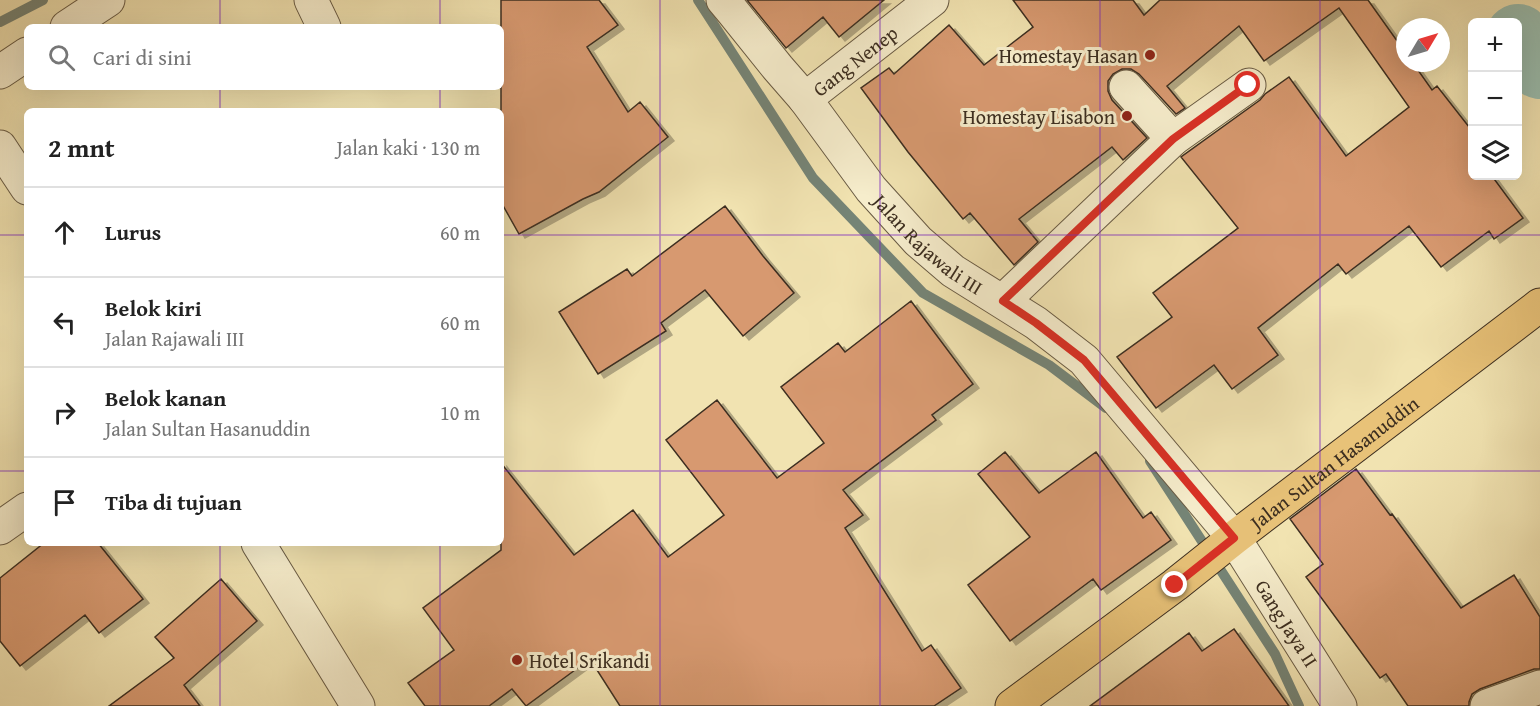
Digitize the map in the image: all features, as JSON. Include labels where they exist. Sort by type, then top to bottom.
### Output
[{"type":"main road","name":"Jalan Sultan Hasanuddin","points":[[1012,706],[1175,585],[1540,305]]},
{"type":"street","points":[[72,24],[108,0]]},
{"type":"street","points":[[311,0],[323,24]]},
{"type":"street","name":"Jalan Rajawali III","points":[[723,0],[805,99],[871,189],[918,241],[953,271],[1036,323],[1084,360],[1228,543]]},
{"type":"street","name":"Gang Nenep","points":[[805,99],[933,0]]},
{"type":"street","points":[[0,72],[24,56]]},
{"type":"street","points":[[1003,301],[1173,139],[1248,85]]},
{"type":"street","points":[[1126,87],[1173,139]]},
{"type":"street","points":[[0,147],[24,184]]},
{"type":"street","points":[[0,528],[24,511]]},
{"type":"street","name":"Gang Jaya II","points":[[1228,543],[1341,706]]},
{"type":"street","points":[[260,546],[358,706]]},
{"type":"street","points":[[1487,706],[1540,687]]},
{"type":"building","points":[[501,0],[599,0],[618,25],[587,47],[628,112],[640,102],[668,137],[599,192],[519,234],[504,207],[504,108],[501,108],[501,90],[504,90],[504,24],[501,24]]},
{"type":"building","points":[[747,0],[884,0],[839,37],[823,17],[786,48]]},
{"type":"building","points":[[1013,0],[1133,0],[1144,15],[1160,0],[1368,0],[1396,39],[1396,72],[1419,72],[1432,90],[1437,86],[1468,126],[1468,180],[1495,180],[1523,218],[1494,239],[1489,231],[1441,267],[1409,226],[1346,274],[1338,264],[1258,328],[1278,355],[1232,389],[1214,365],[1156,408],[1117,357],[1172,317],[1153,293],[1238,228],[1181,157],[1289,77],[1346,156],[1409,107],[1339,8],[1264,61],[1239,26],[1167,86],[1185,108],[1176,114],[1139,74],[1131,69],[1122,69],[1113,74],[1108,81],[1108,91],[1112,100],[1147,138],[1123,160],[1112,147],[1019,219],[1038,242],[1014,265],[970,213],[963,219],[908,152],[861,88],[889,68],[894,74],[949,25],[984,65],[1033,27]]},
{"type":"building","points":[[725,206],[794,293],[743,336],[705,290],[661,323],[666,331],[598,374],[559,312],[627,269],[632,276]]},
{"type":"building","points":[[911,301],[973,384],[932,415],[936,420],[843,490],[863,515],[845,528],[922,651],[931,645],[961,688],[934,706],[620,706],[590,659],[526,706],[512,689],[489,706],[425,706],[408,683],[454,650],[423,608],[501,550],[501,546],[504,546],[504,467],[574,555],[633,510],[668,557],[724,515],[666,440],[717,400],[777,478],[824,443],[781,387],[838,343],[845,352]]},
{"type":"building","points":[[1005,452],[1039,493],[1096,452],[1143,518],[1151,512],[1171,540],[1101,590],[1093,579],[1010,641],[968,585],[1030,537],[978,474]]},
{"type":"building","points":[[1356,469],[1461,608],[1514,575],[1540,617],[1540,669],[1534,669],[1480,689],[1472,694],[1469,706],[1408,706],[1386,674],[1380,678],[1306,577],[1323,564],[1290,519]]},
{"type":"building","points":[[40,546],[100,546],[143,599],[99,633],[85,615],[20,666],[0,641],[0,578]]},
{"type":"building","points":[[221,579],[257,621],[184,685],[200,706],[109,706],[174,658],[155,637]]},
{"type":"building","points":[[1234,629],[1289,706],[1090,706],[1189,633],[1202,651]]},
{"type":"waterway","points":[[0,22],[43,0]]},
{"type":"waterway","points":[[698,0],[813,178],[923,293],[1049,365],[1106,408]]},
{"type":"waterway","points":[[1522,42],[1540,66]]},
{"type":"waterway","points":[[1150,461],[1275,654],[1299,706]]},
{"type":"place","name":"Homestay Hasan","points":[[1150,55]]},
{"type":"place","name":"Homestay Lisabon","points":[[1127,116]]},
{"type":"place","name":"Hotel Srikandi","points":[[517,660]]},
{"type":"route","points":[[1175,585],[1234,538],[1084,360],[1003,301],[1173,139],[1248,85]]}]
